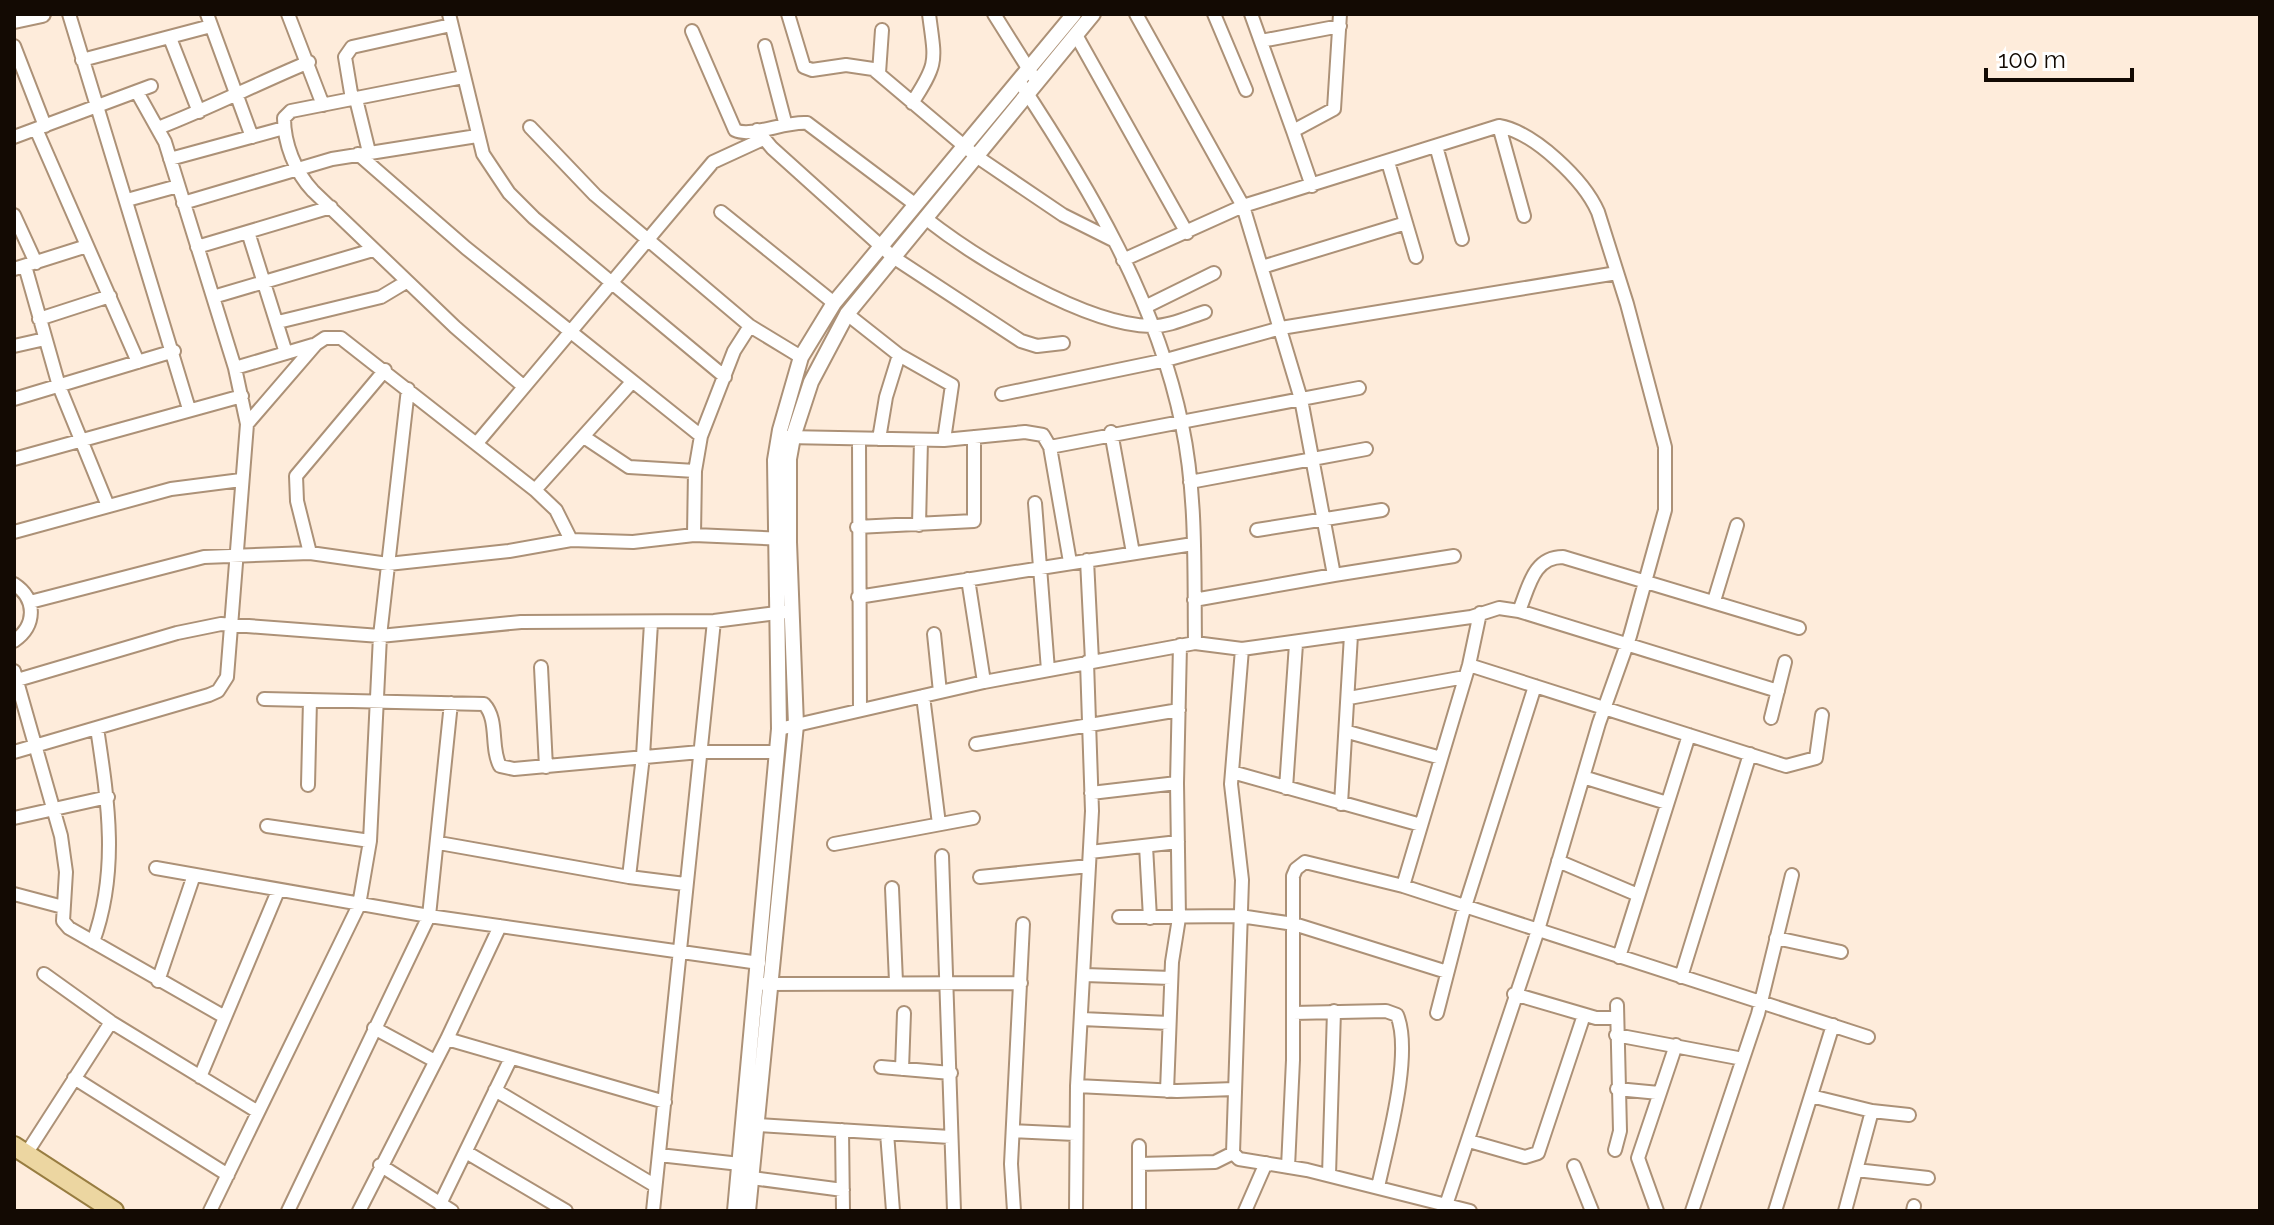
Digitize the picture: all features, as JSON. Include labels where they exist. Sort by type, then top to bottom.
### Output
[{"type":"main road","points":[[14,20],[39,14]]},
{"type":"main road","points":[[18,1153],[94,1211]]},
{"type":"main road","points":[[18,1153],[114,1211]]},
{"type":"street","points":[[69,14],[174,351],[189,409]]},
{"type":"street","points":[[288,14],[323,105]]},
{"type":"street","points":[[788,14],[802,63],[807,69],[858,65],[879,73],[970,151],[1063,215],[1113,240]]},
{"type":"street","points":[[912,103],[933,72],[935,57],[929,14]]},
{"type":"street","points":[[994,14],[1088,188],[1145,307],[1166,360],[1182,421],[1190,482],[1195,643]]},
{"type":"street","points":[[1028,81],[1076,35],[1093,14]]},
{"type":"street","points":[[1136,14],[1243,206],[1301,399],[1334,575]]},
{"type":"street","points":[[1214,14],[1246,90]]},
{"type":"street","points":[[1251,14],[1312,186]]},
{"type":"street","points":[[786,437],[801,357],[834,303],[916,205],[970,151],[1028,81],[1072,15]]},
{"type":"street","points":[[82,60],[170,38],[209,20],[252,137]]},
{"type":"street","points":[[701,436],[568,331],[364,153],[345,57],[352,47],[450,20],[483,154],[509,193],[609,283],[725,377]]},
{"type":"street","points":[[1261,41],[1340,20],[1334,109],[1293,131]]},
{"type":"street","points":[[879,73],[882,30]]},
{"type":"street","points":[[692,31],[735,130],[760,134],[893,257],[1021,341],[1037,346],[1063,343]]},
{"type":"street","points":[[1076,35],[1187,233]]},
{"type":"street","points":[[170,38],[199,112]]},
{"type":"street","points":[[14,46],[40,128],[138,362]]},
{"type":"street","points":[[765,46],[785,122]]},
{"type":"street","points":[[158,128],[309,62]]},
{"type":"street","points":[[463,77],[287,114],[284,128],[297,171],[406,282],[523,386]]},
{"type":"street","points":[[14,137],[151,86]]},
{"type":"street","points":[[14,752],[218,691],[227,677],[234,623],[247,424],[235,368],[170,159],[158,128],[149,118],[137,92]]},
{"type":"street","points":[[477,443],[713,162],[760,134],[785,122],[807,123],[916,205]]},
{"type":"street","points":[[1123,260],[1243,206],[1499,126],[1526,137],[1580,183],[1598,212],[1668,468],[1665,510],[1627,644],[1583,777],[1538,930],[1445,1207]]},
{"type":"street","points":[[1499,126],[1524,216]]},
{"type":"street","points":[[530,127],[595,195],[750,326],[801,357]]},
{"type":"street","points":[[170,159],[284,128]]},
{"type":"street","points":[[183,203],[364,153],[477,136]]},
{"type":"street","points":[[1436,146],[1462,239]]},
{"type":"street","points":[[735,1211],[796,725],[775,460],[847,314],[925,218],[970,151]]},
{"type":"street","points":[[1388,162],[1416,257]]},
{"type":"street","points":[[127,200],[178,186]]},
{"type":"street","points":[[197,247],[331,207]]},
{"type":"street","points":[[721,212],[834,303]]},
{"type":"street","points":[[14,217],[59,386],[108,506]]},
{"type":"street","points":[[925,218],[968,251],[1060,300],[1116,319],[1153,327],[1205,312]]},
{"type":"street","points":[[1262,267],[1406,223]]},
{"type":"street","points":[[248,232],[286,353]]},
{"type":"street","points":[[25,266],[87,246]]},
{"type":"street","points":[[213,297],[373,250]]},
{"type":"street","points":[[1145,307],[1214,273]]},
{"type":"street","points":[[1002,394],[1166,360],[1281,328],[1617,273]]},
{"type":"street","points":[[278,322],[381,297],[406,282]]},
{"type":"street","points":[[39,319],[110,296]]},
{"type":"street","points":[[847,314],[899,355],[952,385],[944,440]]},
{"type":"street","points":[[694,535],[695,471],[701,436],[734,351],[750,326]]},
{"type":"street","points":[[247,424],[316,344],[325,338],[341,338],[535,490],[556,510],[571,540]]},
{"type":"street","points":[[14,346],[45,339]]},
{"type":"street","points":[[235,368],[316,344]]},
{"type":"street","points":[[14,399],[174,351]]},
{"type":"street","points":[[879,439],[886,397],[899,355]]},
{"type":"street","points":[[310,553],[297,501],[296,476],[385,370]]},
{"type":"street","points":[[535,490],[632,382]]},
{"type":"street","points":[[1050,447],[1111,432],[1359,388]]},
{"type":"street","points":[[210,1211],[359,905],[370,841],[380,636],[408,389]]},
{"type":"street","points":[[14,459],[242,396]]},
{"type":"street","points":[[1111,432],[1133,553]]},
{"type":"street","points":[[786,437],[944,440],[1038,433],[1050,447],[1070,562]]},
{"type":"street","points":[[584,437],[629,467],[695,471]]},
{"type":"street","points":[[857,527],[974,521],[974,437]]},
{"type":"street","points":[[859,439],[860,710]]},
{"type":"street","points":[[919,525],[921,440]]},
{"type":"street","points":[[1190,482],[1366,449]]},
{"type":"street","points":[[14,532],[171,489],[241,480]]},
{"type":"street","points":[[1035,503],[1048,670]]},
{"type":"street","points":[[1257,530],[1382,510]]},
{"type":"street","points":[[1714,601],[1737,525]]},
{"type":"street","points":[[30,602],[187,560],[310,553],[388,564],[509,551],[571,540],[633,542],[694,535],[783,539]]},
{"type":"street","points":[[858,597],[1193,544]]},
{"type":"street","points":[[1194,600],[1454,556]]},
{"type":"street","points":[[1519,611],[1537,567],[1551,557],[1563,557],[1799,628]]},
{"type":"street","points":[[1076,1211],[1075,1134],[1085,975],[1091,793],[1087,560]]},
{"type":"street","points":[[968,579],[984,682]]},
{"type":"street","points":[[14,584],[30,602],[30,624],[14,641]]},
{"type":"street","points":[[779,729],[984,682],[1180,645],[1195,643],[1242,649],[1296,644],[1499,608],[1519,611],[1778,691]]},
{"type":"street","points":[[223,1016],[69,928],[61,915],[66,872],[54,810],[15,677],[177,633],[234,623],[380,636],[521,622],[714,621],[785,612]]},
{"type":"street","points":[[748,1211],[758,1125],[764,984],[759,963],[779,729],[785,612]]},
{"type":"street","points":[[1403,886],[1467,671],[1480,613]]},
{"type":"street","points":[[653,1211],[714,621]]},
{"type":"street","points":[[629,877],[643,756],[651,623]]},
{"type":"street","points":[[934,634],[940,692]]},
{"type":"street","points":[[1341,804],[1348,732],[1351,635]]},
{"type":"street","points":[[1286,788],[1296,644]]},
{"type":"street","points":[[1167,1091],[1171,978],[1179,918],[1177,783],[1180,645]]},
{"type":"street","points":[[1242,649],[1232,772],[1242,880],[1233,1153],[1239,1159],[1329,1175],[1470,1211]]},
{"type":"street","points":[[1771,718],[1785,662]]},
{"type":"street","points":[[541,667],[546,767]]},
{"type":"street","points":[[1349,698],[1467,671],[1535,686],[1786,766],[1813,761],[1822,715]]},
{"type":"street","points":[[1437,1013],[1464,908],[1535,686]]},
{"type":"street","points":[[923,696],[939,824]]},
{"type":"street","points":[[264,699],[477,702],[488,707],[500,766],[514,769],[700,752],[777,752]]},
{"type":"street","points":[[308,785],[310,700]]},
{"type":"street","points":[[294,1209],[374,1028],[429,916],[439,843],[451,703]]},
{"type":"street","points":[[976,744],[1179,710]]},
{"type":"street","points":[[93,942],[107,898],[108,797],[97,728]]},
{"type":"street","points":[[1348,732],[1441,758]]},
{"type":"street","points":[[1619,957],[1689,735]]},
{"type":"street","points":[[1681,977],[1750,754]]},
{"type":"street","points":[[1232,772],[1421,825]]},
{"type":"street","points":[[1583,777],[1667,803]]},
{"type":"street","points":[[1091,793],[1177,783]]},
{"type":"street","points":[[14,818],[108,797]]},
{"type":"street","points":[[834,844],[973,818]]},
{"type":"street","points":[[267,826],[370,841]]},
{"type":"street","points":[[1090,852],[1178,842]]},
{"type":"street","points":[[439,843],[685,884]]},
{"type":"street","points":[[1146,846],[1150,918]]},
{"type":"street","points":[[942,856],[949,981],[954,1211]]},
{"type":"street","points":[[1558,861],[1638,895]]},
{"type":"street","points":[[1288,1167],[1293,876],[1305,862],[1403,886],[1868,1037]]},
{"type":"street","points":[[980,877],[1089,866]]},
{"type":"street","points":[[156,868],[359,905],[759,963]]},
{"type":"street","points":[[158,981],[194,875]]},
{"type":"street","points":[[1692,1211],[1760,1004],[1792,875]]},
{"type":"street","points":[[892,888],[896,982]]},
{"type":"street","points":[[200,1077],[278,891]]},
{"type":"street","points":[[14,894],[63,907]]},
{"type":"street","points":[[1119,917],[1240,916],[1294,924],[1447,972]]},
{"type":"street","points":[[1014,1211],[1013,1131],[1023,924]]},
{"type":"street","points":[[359,1211],[447,1039],[500,926]]},
{"type":"street","points":[[1776,938],[1841,952]]},
{"type":"street","points":[[44,974],[111,1022],[258,1112]]},
{"type":"street","points":[[1085,975],[1171,978]]},
{"type":"street","points":[[764,984],[1021,983]]},
{"type":"street","points":[[1514,994],[1584,1015],[1616,1012],[1620,1131],[1615,1150]]},
{"type":"street","points":[[1329,1175],[1334,1011]]},
{"type":"street","points":[[1293,1013],[1386,1011],[1397,1015],[1400,1022],[1398,1091],[1378,1187]]},
{"type":"street","points":[[902,1069],[904,1013]]},
{"type":"street","points":[[1469,1141],[1525,1157],[1538,1153],[1584,1015]]},
{"type":"street","points":[[1082,1019],[1169,1023]]},
{"type":"street","points":[[18,1153],[111,1022]]},
{"type":"street","points":[[1775,1211],[1833,1025]]},
{"type":"street","points":[[374,1028],[435,1061]]},
{"type":"street","points":[[1616,1035],[1743,1059]]},
{"type":"street","points":[[447,1039],[665,1102]]},
{"type":"street","points":[[1657,1211],[1638,1158],[1676,1045]]},
{"type":"street","points":[[380,1165],[446,1207],[466,1152],[511,1058]]},
{"type":"street","points":[[881,1067],[951,1073]]},
{"type":"street","points":[[74,1078],[228,1175]]},
{"type":"street","points":[[1077,1086],[1167,1091],[1234,1089]]},
{"type":"street","points":[[1617,1089],[1659,1093]]},
{"type":"street","points":[[495,1090],[654,1185]]},
{"type":"street","points":[[1811,1096],[1872,1111],[1909,1115]]},
{"type":"street","points":[[1845,1211],[1872,1111]]},
{"type":"street","points":[[758,1125],[950,1137]]},
{"type":"street","points":[[842,1130],[843,1211]]},
{"type":"street","points":[[1013,1131],[1075,1134]]},
{"type":"street","points":[[887,1133],[893,1211]]},
{"type":"street","points":[[1139,1146],[1139,1211]]},
{"type":"street","points":[[466,1152],[566,1211]]},
{"type":"street","points":[[1139,1164],[1215,1162],[1233,1153]]},
{"type":"street","points":[[659,1155],[740,1164]]},
{"type":"street","points":[[1245,1211],[1266,1163]]},
{"type":"street","points":[[1574,1166],[1592,1211]]},
{"type":"street","points":[[1856,1170],[1928,1178]]},
{"type":"street","points":[[752,1178],[843,1190]]}]
